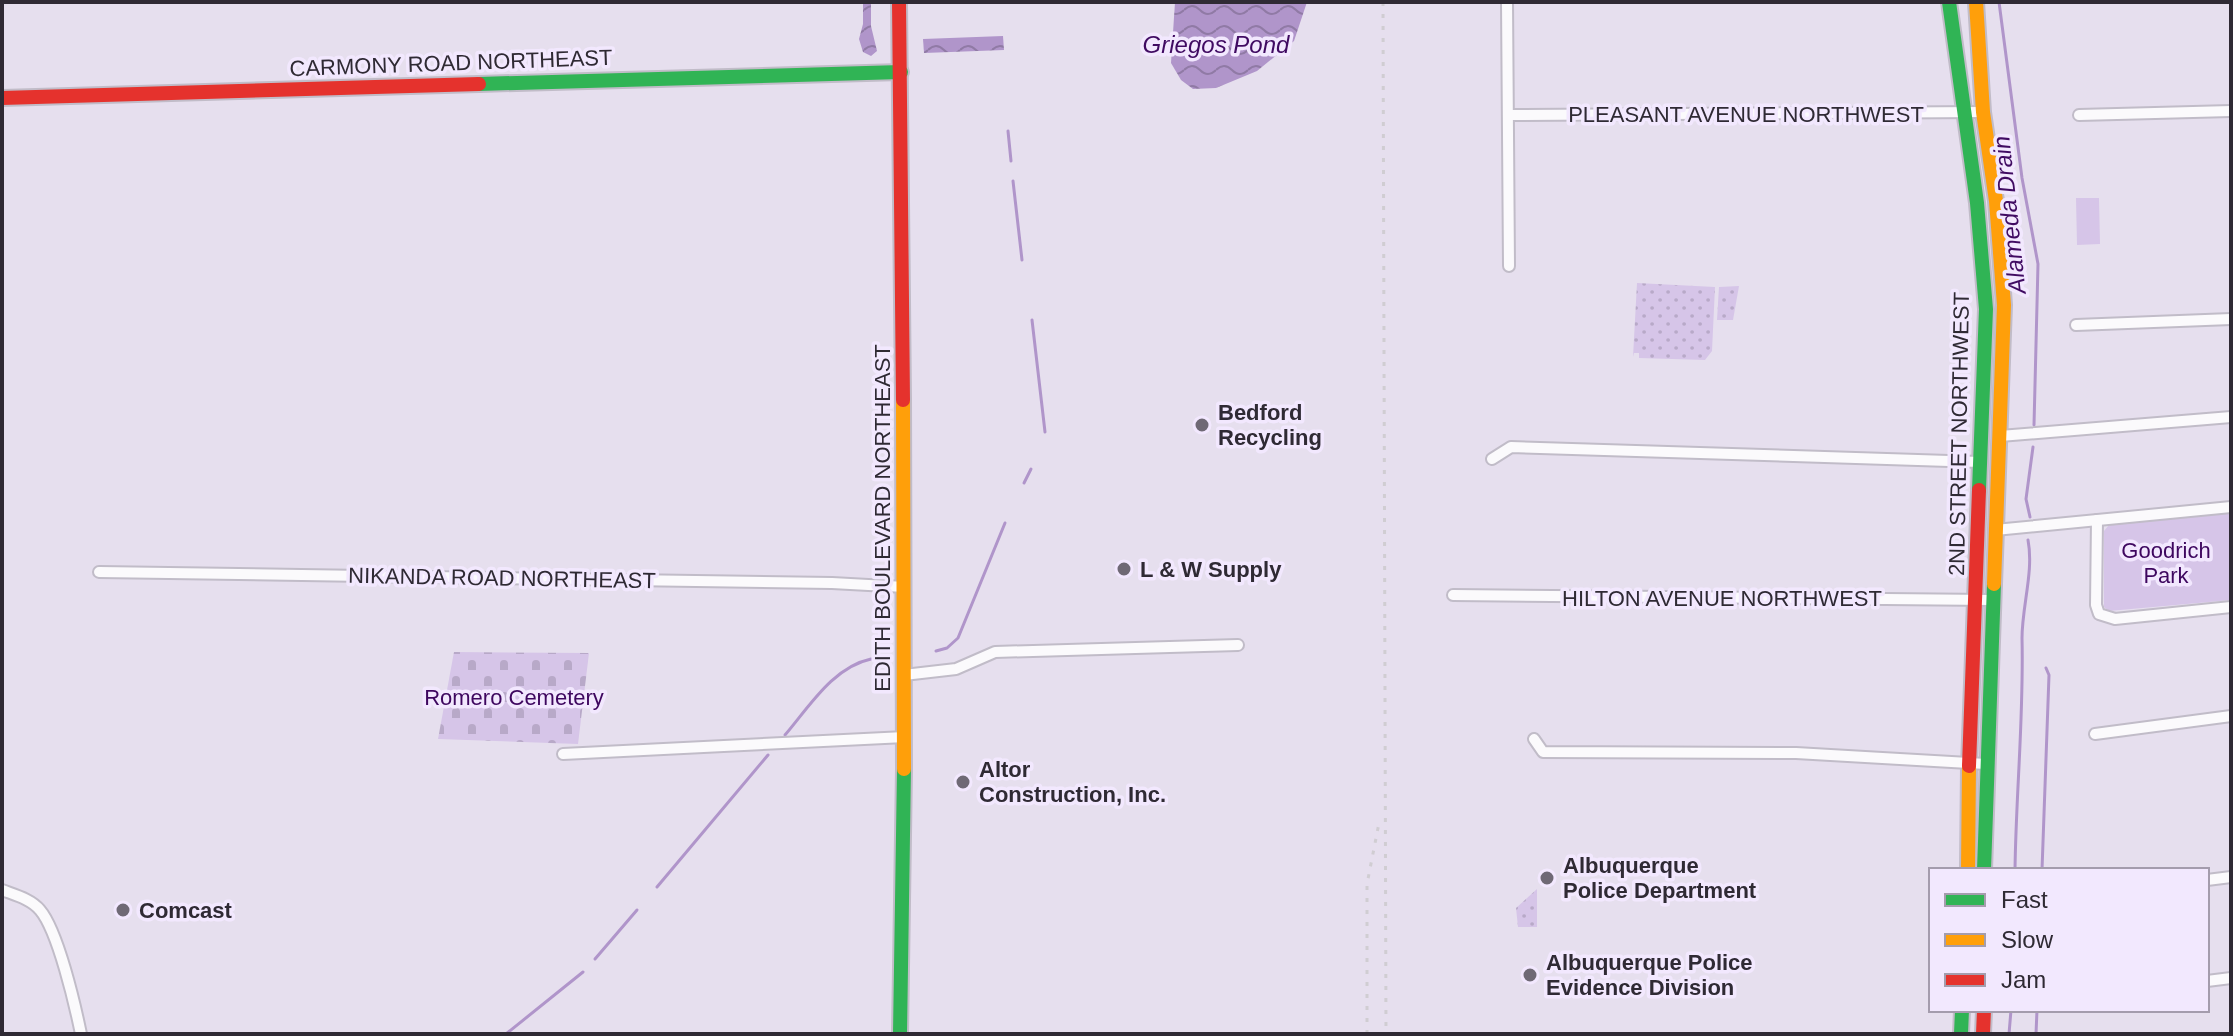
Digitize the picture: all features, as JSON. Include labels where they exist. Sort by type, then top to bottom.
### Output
[{"type":"street","name":"EDITH BOULEVARD NORTHEAST","points":[[899,2],[905,587],[900,1034]]},
{"type":"street","points":[[1507,2],[1509,266]]},
{"type":"street","name":"2ND STREET NORTHWEST","points":[[1949,2],[1983,248],[1986,309],[1980,462],[1986,764],[1984,868]]},
{"type":"street","name":"2ND STREET NORTHWEST","points":[[1968,868],[1969,764],[1984,600],[1995,530],[2004,305],[1996,201],[1983,112],[1976,2]]},
{"type":"street","name":"CARMONY ROAD NORTHEAST","points":[[2,98],[901,72]]},
{"type":"street","points":[[2079,115],[2231,111]]},
{"type":"street","name":"PLEASANT AVENUE NORTHWEST","points":[[1509,115],[1983,112]]},
{"type":"street","points":[[2076,325],[2231,319]]},
{"type":"street","points":[[2000,436],[2231,417]]},
{"type":"street","points":[[1492,459],[1511,447],[1980,462]]},
{"type":"street","points":[[1995,530],[2231,507]]},
{"type":"street","points":[[2097,520],[2096,605],[2099,614],[2115,619],[2231,607]]},
{"type":"street","name":"NIKANDA ROAD NORTHEAST","points":[[99,572],[832,583],[905,587]]},
{"type":"street","name":"HILTON AVENUE NORTHWEST","points":[[1453,595],[1984,600]]},
{"type":"street","points":[[904,675],[927,675],[956,669],[995,652],[1238,645]]},
{"type":"street","points":[[2095,734],[2231,716]]},
{"type":"street","points":[[563,754],[905,737]]},
{"type":"street","points":[[1534,739],[1543,752],[1796,753],[1986,764]]},
{"type":"street","points":[[2209,880],[2231,877]]},
{"type":"street","points":[[2,890],[22,897],[39,909],[50,925],[81,1034]]},
{"type":"street","points":[[2209,981],[2231,978]]},
{"type":"street","points":[[1961,1034],[1962,1012]]},
{"type":"street","points":[[1983,1034],[1984,1012]]},
{"type":"green space","points":[[2076,198],[2099,198],[2100,244],[2077,245]]},
{"type":"green space","points":[[1637,283],[1715,287],[1712,351],[1705,360],[1639,358],[1639,353],[1634,353],[1633,357]]},
{"type":"green space","points":[[1739,286],[1733,320],[1717,320],[1719,287]]},
{"type":"green space","name":"Goodrich Park","points":[[2231,512],[2231,600],[2109,611],[2104,607],[2104,531],[2109,525]]},
{"type":"green space","name":"Romero Cemetery","points":[[454,652],[589,653],[578,744],[438,739]]},
{"type":"green space","points":[[1537,889],[1537,927],[1518,927],[1516,908]]},
{"type":"water","points":[[863,2],[871,2],[871,26],[877,51],[871,56],[863,52],[859,39]]},
{"type":"water","name":"Griegos Pond","points":[[1175,2],[1307,2],[1294,41],[1257,71],[1216,88],[1193,89],[1181,80],[1171,63]]},
{"type":"water","points":[[1003,36],[1004,50],[924,53],[923,39]]},
{"type":"waterway","name":"Alameda Drain","points":[[1999,2],[2022,178],[2038,264],[2034,425]]},
{"type":"waterway","points":[[1008,131],[1011,161]]},
{"type":"waterway","points":[[1013,181],[1022,260]]},
{"type":"waterway","points":[[1032,320],[1045,432]]},
{"type":"waterway","name":"Alameda Drain","points":[[2030,517],[2026,499],[2033,447]]},
{"type":"waterway","points":[[1024,483],[1031,469]]},
{"type":"waterway","points":[[936,651],[947,648],[958,638],[1005,523]]},
{"type":"waterway","name":"Alameda Drain","points":[[2015,868],[2023,626],[2030,564],[2028,540]]},
{"type":"waterway","points":[[785,735],[833,679],[857,663],[871,659]]},
{"type":"waterway","points":[[2042,868],[2049,675],[2046,668]]},
{"type":"waterway","points":[[657,887],[768,755]]},
{"type":"waterway","points":[[595,959],[637,910]]},
{"type":"waterway","points":[[506,1034],[583,972]]},
{"type":"waterway","name":"Alameda Drain","points":[[2009,1034],[2011,1012]]},
{"type":"waterway","points":[[2036,1034],[2037,1012]]},
{"type":"railway","points":[[1383,2],[1386,1034]]},
{"type":"railway","points":[[1367,1034],[1367,884],[1379,823]]},
{"type":"traffic: fast","points":[[1949,2],[1977,203],[1986,309],[1979,490]]},
{"type":"traffic: fast","points":[[479,84],[901,72]]},
{"type":"traffic: fast","points":[[1984,868],[1994,584]]},
{"type":"traffic: fast","points":[[900,1034],[904,769]]},
{"type":"traffic: fast","points":[[1961,1034],[1962,1012]]},
{"type":"traffic: slow","points":[[1976,2],[1983,112],[1996,201],[2004,305],[1994,584]]},
{"type":"traffic: slow","points":[[903,400],[904,769]]},
{"type":"traffic: slow","points":[[1968,868],[1969,766]]},
{"type":"traffic: jam","points":[[899,2],[903,400]]},
{"type":"traffic: jam","points":[[2,98],[479,84]]},
{"type":"traffic: jam","points":[[1969,766],[1979,490]]},
{"type":"traffic: jam","points":[[1983,1034],[1984,1012]]},
{"type":"place","name":"Bedford Recycling","points":[[1202,425]]},
{"type":"place","name":"L & W Supply","points":[[1124,569]]},
{"type":"place","name":"Altor Construction, Inc.","points":[[963,782]]},
{"type":"place","name":"Albuquerque Police Department","points":[[1547,878]]},
{"type":"place","name":"Comcast","points":[[123,910]]},
{"type":"place","name":"Albuquerque Police Evidence Division","points":[[1530,975]]}]
